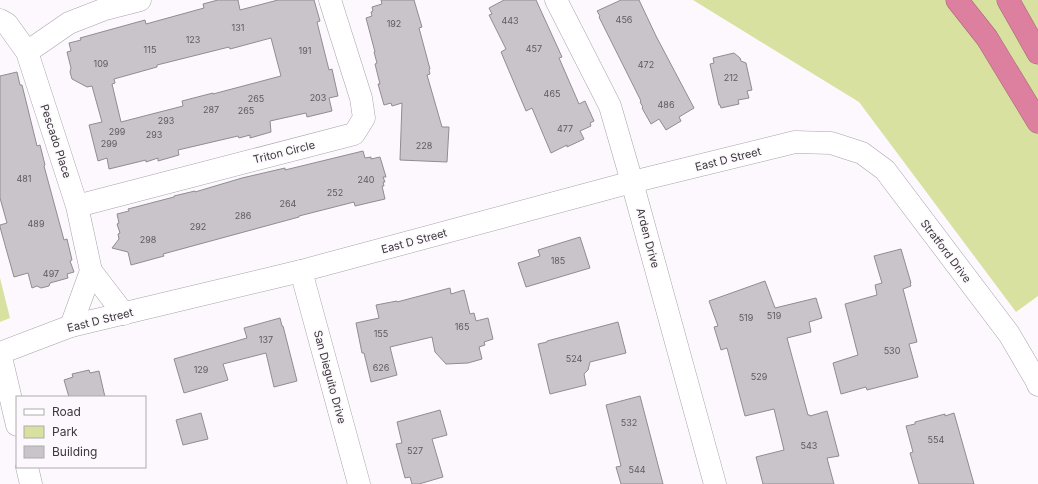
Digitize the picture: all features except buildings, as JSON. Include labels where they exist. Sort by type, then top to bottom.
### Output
[{"type":"highway","points":[[957,0],[986,38],[1038,122]]},
{"type":"highway","points":[[1008,0],[1038,53]]},
{"type":"street","points":[[28,52],[69,23],[105,9],[140,0]]},
{"type":"street","name":"Triton Circle","points":[[77,206],[354,134],[364,118],[361,98],[330,0]]},
{"type":"street","name":"Arden Drive","points":[[556,0],[610,106],[716,484]]},
{"type":"street","name":"Pescado Place","points":[[0,20],[7,24],[28,52],[77,206],[91,271],[124,314]]},
{"type":"street","name":"East D Street","points":[[0,353],[71,326],[301,271],[632,182],[795,142],[831,143]]},
{"type":"street","name":"Stratford Drive","points":[[831,143],[862,153],[885,170],[1008,334],[1038,385]]},
{"type":"street","points":[[71,326],[91,271]]},
{"type":"street","name":"San Dieguito Drive","points":[[301,271],[359,484]]},
{"type":"street","points":[[0,353],[16,421]]},
{"type":"street","points":[[27,468],[31,484]]},
{"type":"green space","points":[[693,0],[1038,0],[1038,296],[1016,312],[859,102]]},
{"type":"green space","points":[[0,278],[10,318],[0,322]]}]
